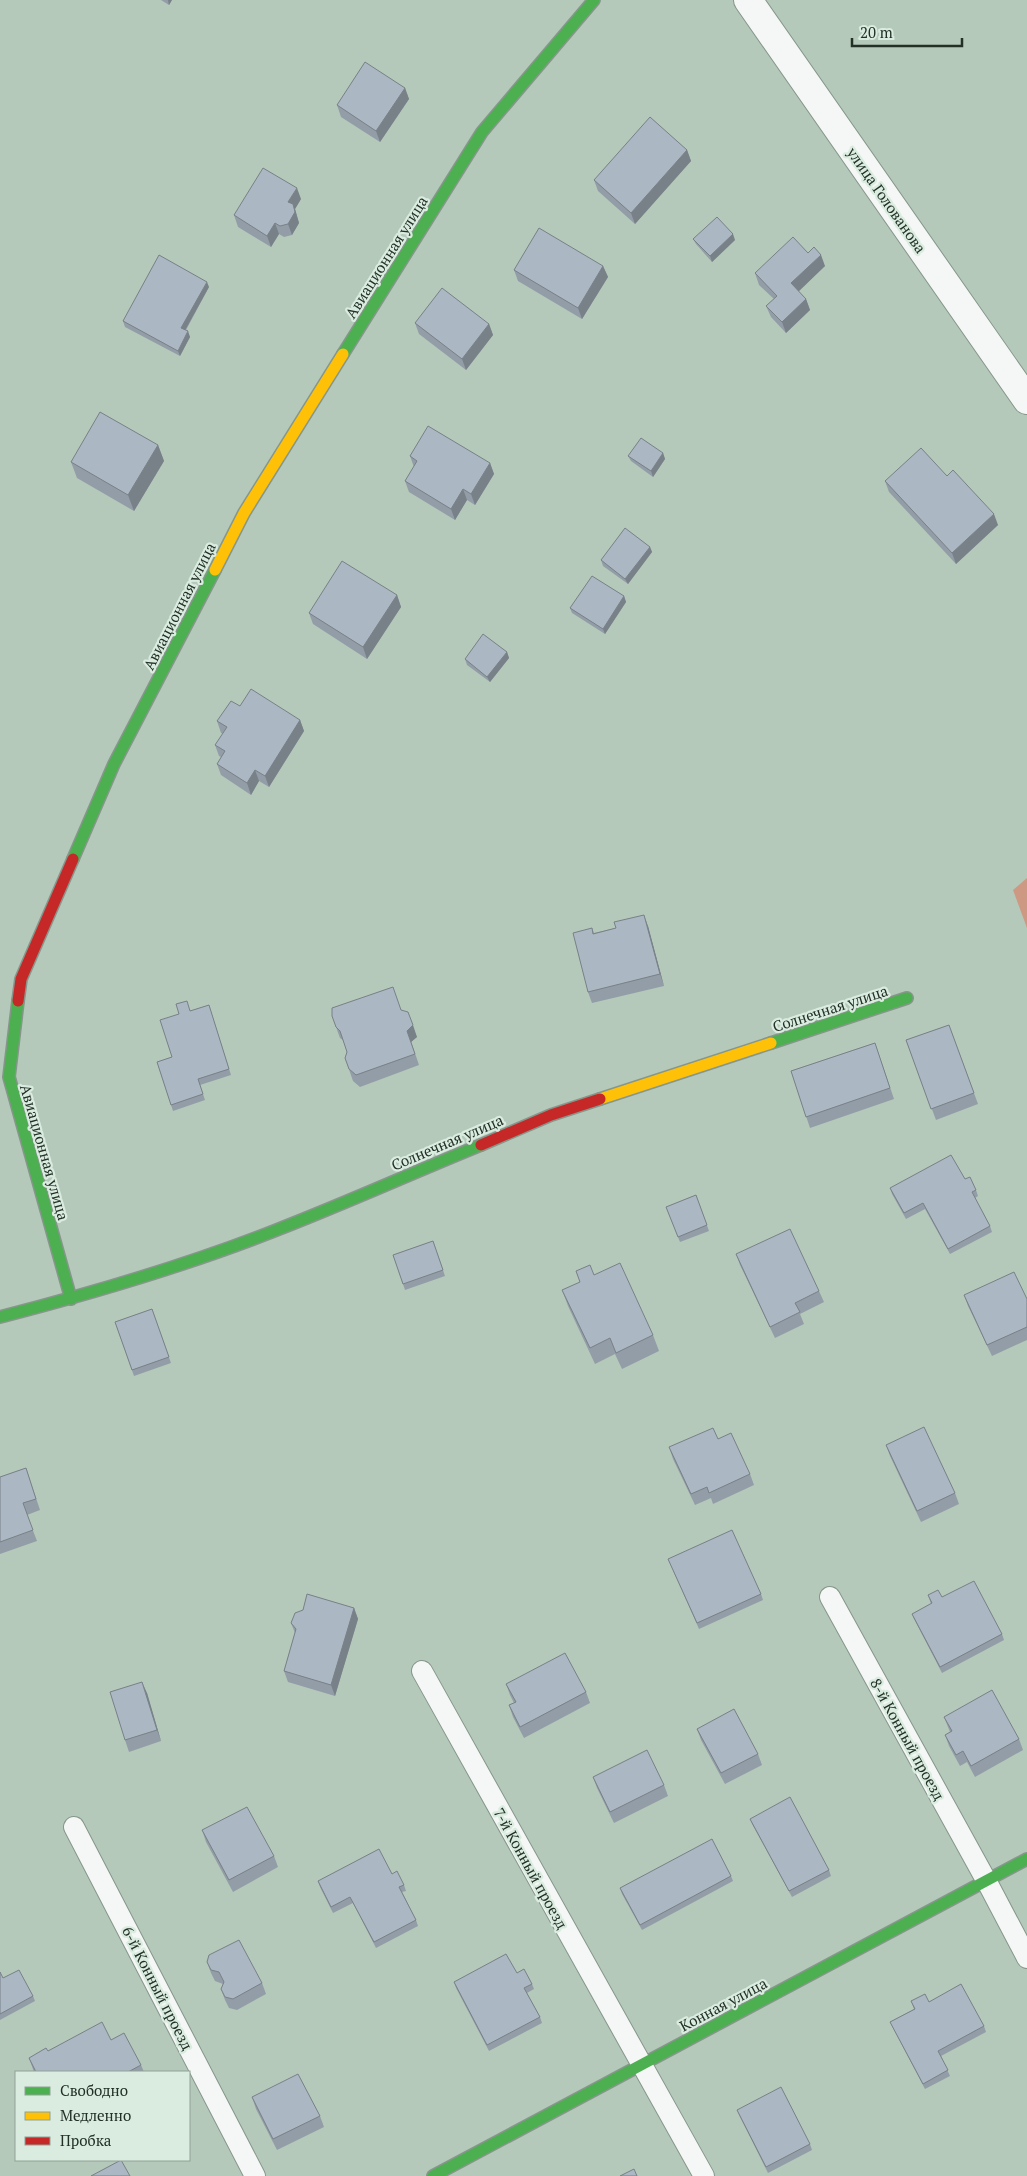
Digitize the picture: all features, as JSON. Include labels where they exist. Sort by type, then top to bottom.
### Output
[{"type":"street","name":"Авиационная улица","points":[[71,1299],[9,1077],[21,979],[114,764],[244,513],[482,132],[594,0]]},
{"type":"street","name":"улица Голованова","points":[[748,0],[1027,400]]},
{"type":"street","name":"Солнечная улица","points":[[0,1317],[71,1299],[153,1274],[274,1231],[551,1115],[907,998]]},
{"type":"street","name":"Конная улица","points":[[433,2176],[1027,1859]]},
{"type":"lane","name":"8-й Конный проезд","points":[[830,1597],[1027,1958]]},
{"type":"lane","name":"7-й Конный проезд","points":[[422,1671],[640,2065],[704,2176]]},
{"type":"lane","name":"6-й Конный проезд","points":[[74,1827],[255,2176]]},
{"type":"shaded area","points":[[1027,878],[1027,928],[1013,890]]},
{"type":"building","points":[[365,62],[405,88],[376,131],[337,105]]},
{"type":"building","points":[[650,117],[687,150],[631,213],[594,180]]},
{"type":"building","points":[[263,168],[297,188],[288,202],[293,204],[295,212],[288,224],[280,226],[275,223],[267,236],[234,215]]},
{"type":"building","points":[[717,217],[733,234],[710,256],[693,239]]},
{"type":"building","points":[[539,228],[603,266],[578,308],[514,270]]},
{"type":"building","points":[[793,237],[808,253],[814,247],[821,255],[791,283],[806,299],[782,322],[766,306],[777,296],[755,273]]},
{"type":"building","points":[[159,255],[207,282],[181,328],[188,331],[178,351],[123,321]]},
{"type":"building","points":[[442,288],[489,324],[462,359],[415,323]]},
{"type":"building","points":[[100,412],[158,445],[128,495],[71,462]]},
{"type":"building","points":[[428,426],[490,463],[471,494],[463,489],[451,509],[405,481],[417,461],[410,456]]},
{"type":"building","points":[[641,438],[663,453],[651,471],[628,456]]},
{"type":"building","points":[[921,448],[947,476],[953,470],[994,514],[952,553],[885,481]]},
{"type":"building","points":[[625,528],[650,547],[625,579],[601,560]]},
{"type":"building","points":[[342,561],[397,595],[363,647],[309,613]]},
{"type":"building","points":[[592,576],[624,596],[603,629],[570,608]]},
{"type":"building","points":[[483,634],[507,652],[487,677],[465,659]]},
{"type":"building","points":[[251,689],[300,720],[265,776],[255,770],[247,783],[217,764],[225,751],[215,745],[227,727],[217,721],[231,701],[240,706]]},
{"type":"building","points":[[644,915],[660,974],[588,992],[573,933],[592,928],[593,934],[616,928],[614,922]]},
{"type":"building","points":[[393,987],[401,1010],[408,1012],[413,1025],[407,1031],[415,1054],[356,1075],[349,1069],[345,1058],[347,1052],[340,1031],[336,1027],[332,1016],[332,1008]]},
{"type":"building","points":[[187,1001],[190,1011],[209,1005],[229,1069],[198,1079],[203,1094],[171,1105],[157,1062],[172,1057],[160,1020],[179,1014],[176,1004]]},
{"type":"building","points":[[949,1025],[974,1093],[931,1109],[906,1040]]},
{"type":"building","points":[[875,1043],[890,1088],[806,1117],[791,1071]]},
{"type":"building","points":[[951,1155],[965,1179],[970,1177],[976,1190],[972,1192],[990,1226],[948,1249],[923,1203],[904,1213],[890,1188]]},
{"type":"building","points":[[696,1195],[707,1225],[678,1237],[666,1207]]},
{"type":"building","points":[[790,1229],[819,1291],[795,1303],[800,1312],[770,1327],[736,1254]]},
{"type":"building","points":[[433,1241],[443,1270],[403,1284],[393,1255]]},
{"type":"building","points":[[620,1263],[653,1335],[616,1353],[610,1338],[590,1348],[562,1290],[580,1282],[576,1271],[590,1265],[594,1275]]},
{"type":"building","points":[[1014,1272],[1027,1299],[1027,1327],[987,1345],[964,1295]]},
{"type":"building","points":[[152,1309],[169,1357],[132,1370],[115,1322]]},
{"type":"building","points":[[924,1427],[955,1493],[917,1511],[886,1445]]},
{"type":"building","points":[[713,1428],[718,1439],[731,1433],[750,1474],[709,1493],[707,1487],[691,1494],[669,1447]]},
{"type":"building","points":[[26,1468],[36,1499],[23,1503],[33,1530],[0,1542],[0,1477]]},
{"type":"building","points":[[732,1530],[761,1594],[697,1623],[668,1559]]},
{"type":"building","points":[[974,1581],[1002,1634],[940,1667],[912,1614],[932,1603],[928,1595],[938,1590],[942,1597]]},
{"type":"building","points":[[307,1594],[354,1608],[331,1685],[284,1671],[296,1629],[291,1623],[295,1613],[303,1610]]},
{"type":"building","points":[[565,1653],[586,1692],[520,1727],[509,1705],[516,1702],[506,1684]]},
{"type":"building","points":[[142,1682],[157,1730],[125,1740],[110,1692]]},
{"type":"building","points":[[992,1690],[1019,1739],[971,1766],[963,1751],[956,1755],[945,1735],[952,1731],[944,1717]]},
{"type":"building","points":[[734,1709],[758,1754],[721,1773],[697,1729]]},
{"type":"building","points":[[647,1750],[664,1785],[610,1812],[593,1777]]},
{"type":"building","points":[[790,1797],[829,1870],[789,1891],[750,1819]]},
{"type":"building","points":[[247,1807],[274,1856],[229,1880],[202,1830]]},
{"type":"building","points":[[712,1839],[731,1876],[640,1925],[620,1888]]},
{"type":"building","points":[[379,1849],[392,1874],[397,1871],[404,1885],[399,1887],[416,1920],[374,1942],[350,1897],[331,1907],[318,1881]]},
{"type":"building","points":[[239,1940],[262,1983],[233,1999],[225,1997],[221,1989],[224,1982],[219,1972],[211,1970],[207,1962],[209,1955]]},
{"type":"building","points":[[506,1954],[517,1973],[524,1969],[532,1984],[524,1988],[540,2017],[487,2045],[454,1982]]},
{"type":"building","points":[[19,1970],[33,1996],[0,2014],[0,1972],[3,1978]]},
{"type":"building","points":[[961,1984],[984,2026],[938,2051],[948,2070],[923,2084],[890,2022],[915,2009],[911,2001],[925,1994],[929,2002]]},
{"type":"building","points":[[102,2022],[111,2040],[124,2033],[141,2065],[130,2071],[36,2071],[29,2058],[46,2048],[48,2051]]},
{"type":"building","points":[[298,2074],[320,2116],[273,2139],[252,2097]]},
{"type":"building","points":[[781,2087],[810,2144],[766,2167],[737,2110]]},
{"type":"building","points":[[122,2161],[130,2176],[91,2176]]},
{"type":"building","points":[[634,2169],[637,2176],[620,2176]]},
{"type":"traffic: fast","points":[[343,354],[482,132],[594,0]]},
{"type":"traffic: fast","points":[[73,859],[114,764],[215,570]]},
{"type":"traffic: fast","points":[[771,1043],[907,998]]},
{"type":"traffic: fast","points":[[18,1001],[9,1077],[71,1299]]},
{"type":"traffic: fast","points":[[0,1317],[138,1278],[207,1256],[326,1210],[481,1145]]},
{"type":"traffic: fast","points":[[433,2176],[1027,1859]]},
{"type":"traffic: slow","points":[[215,570],[244,513],[343,354]]},
{"type":"traffic: slow","points":[[600,1099],[771,1043]]},
{"type":"traffic: jam","points":[[18,1001],[21,979],[73,859]]},
{"type":"traffic: jam","points":[[481,1145],[551,1115],[600,1099]]}]
